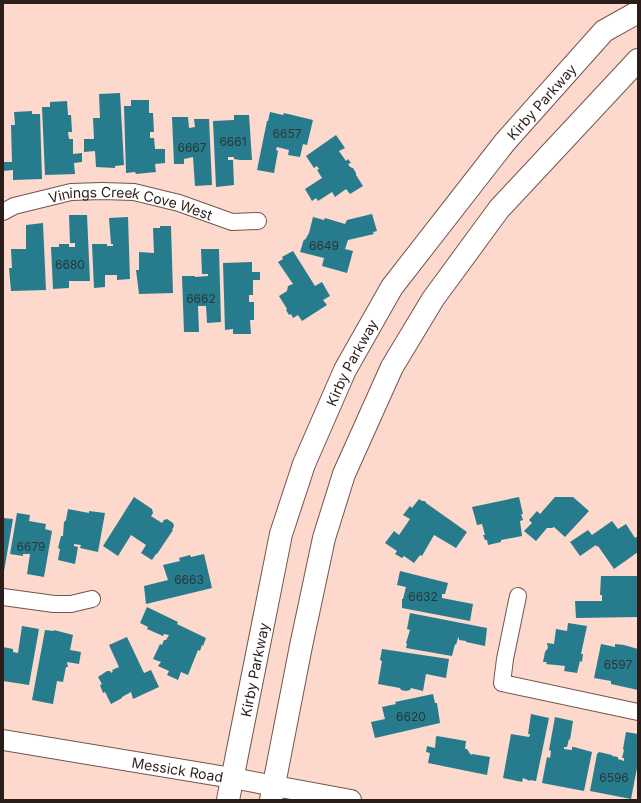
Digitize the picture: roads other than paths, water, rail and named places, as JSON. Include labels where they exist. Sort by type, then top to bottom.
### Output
[{"type":"main road","name":"Kirby Parkway","points":[[228,800],[281,534],[304,464],[345,370],[392,287],[505,142],[604,31],[638,12]]},
{"type":"main road","points":[[272,793],[324,538],[344,474],[392,367],[433,299],[499,209],[638,60]]},
{"type":"street","name":"Vinings Creek Cove West","points":[[3,212],[14,206],[71,192],[134,192],[179,203],[232,222],[258,221]]},
{"type":"street","points":[[3,596],[54,604],[71,604],[92,600]]},
{"type":"street","points":[[518,596],[505,659],[502,683],[638,712]]},
{"type":"street","name":"Messick Road","points":[[3,740],[232,778],[272,793],[351,800]]}]
